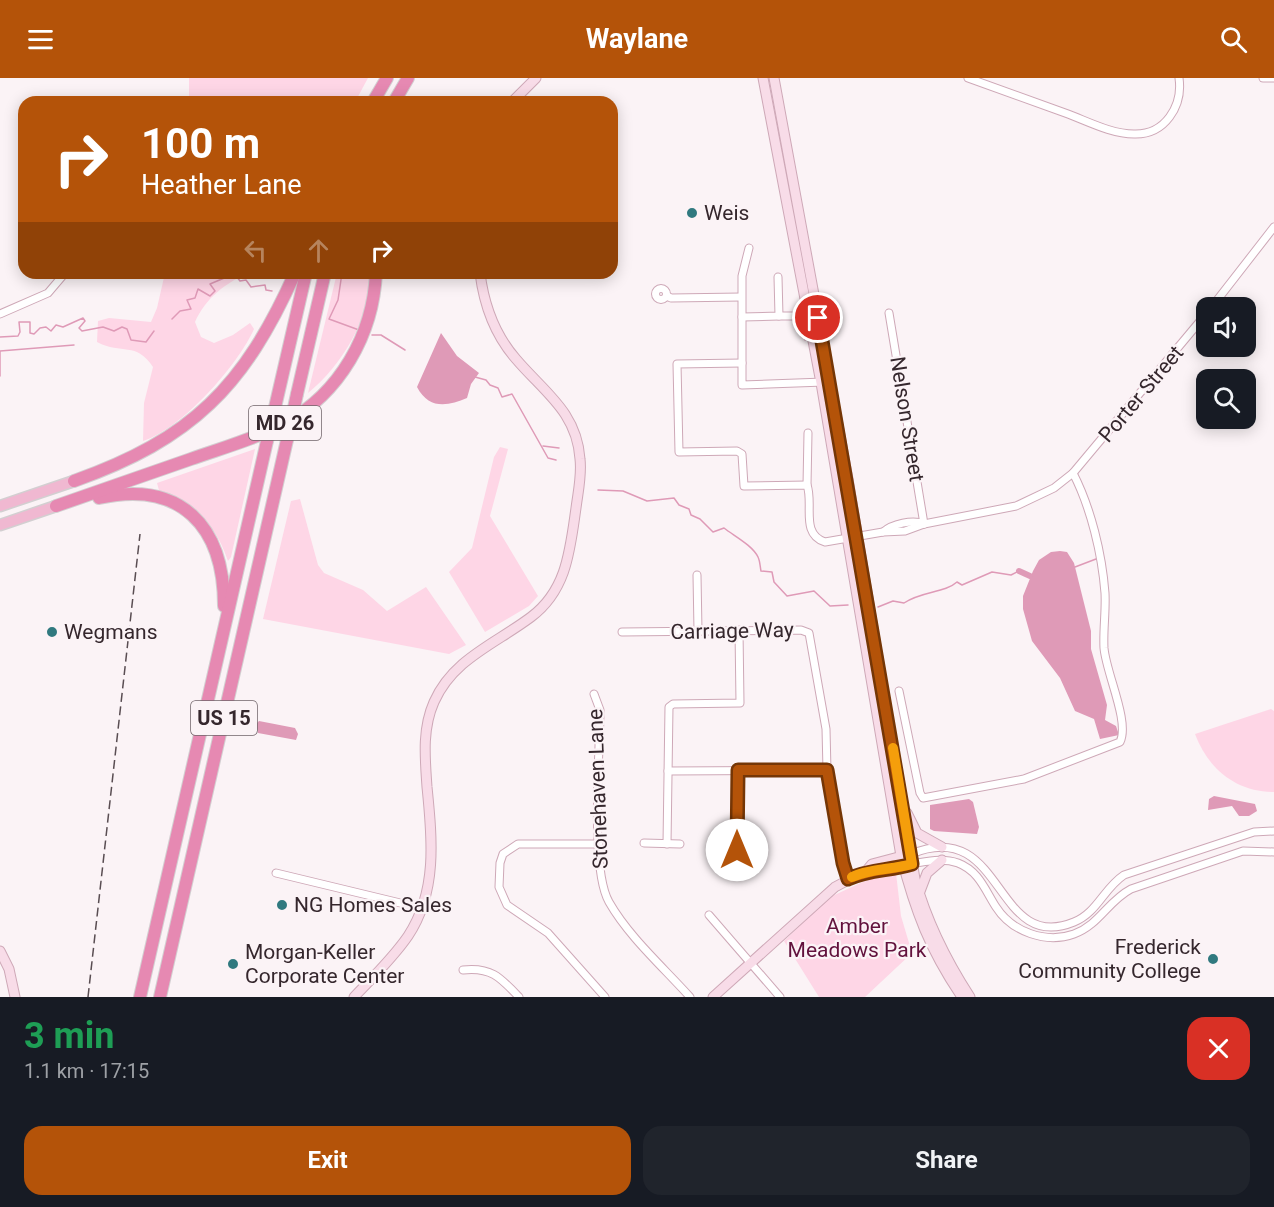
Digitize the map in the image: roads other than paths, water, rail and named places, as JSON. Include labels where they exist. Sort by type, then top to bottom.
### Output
[{"type":"highway","points":[[376,96],[387,78]]},
{"type":"highway","points":[[398,96],[410,78]]},
{"type":"highway","points":[[403,96],[410,78]]},
{"type":"highway","name":"MD 26","points":[[74,480],[152,448],[205,409],[249,358],[274,316],[292,279]]},
{"type":"highway","name":"US 15","points":[[140,997],[305,279]]},
{"type":"highway","name":"US 15","points":[[160,997],[324,279]]},
{"type":"highway","name":"MD 26","points":[[56,506],[261,434],[306,409],[335,381],[356,349],[370,313],[375,279]]},
{"type":"highway","points":[[56,506],[137,493],[167,500],[185,510],[201,525],[218,553],[223,574],[224,628]]},
{"type":"main road","points":[[518,96],[536,78]]},
{"type":"main road","points":[[763,78],[825,382]]},
{"type":"main road","points":[[774,78],[825,382],[901,798],[907,860],[919,894],[952,969],[970,997]]},
{"type":"main road","points":[[354,997],[403,943],[421,908],[431,869],[425,738],[431,709],[440,689],[456,668],[537,612],[558,587],[569,558],[580,472],[578,443],[570,420],[556,399],[517,360],[502,339],[488,310],[481,279]]},
{"type":"main road","name":"MD 26","points":[[0,506],[74,480]]},
{"type":"main road","name":"MD 26","points":[[0,525],[56,506]]},
{"type":"main road","points":[[853,538],[907,860],[921,927],[932,950],[962,997]]},
{"type":"main road","points":[[901,798],[917,833],[942,847]]},
{"type":"main road","points":[[713,997],[818,901],[848,879],[867,870],[874,872],[907,860]]},
{"type":"main road","points":[[919,894],[927,873],[942,860]]},
{"type":"main road","points":[[0,951],[9,969],[15,997]]},
{"type":"street","points":[[968,78],[1104,128],[1134,134],[1154,130],[1172,114],[1179,97],[1179,78]]},
{"type":"street","points":[[1263,78],[1274,78]]},
{"type":"street","points":[[1220,297],[1274,227]]},
{"type":"street","points":[[749,248],[742,276],[742,385],[825,382]]},
{"type":"street","points":[[777,277],[779,316]]},
{"type":"street","points":[[0,314],[48,293],[59,279]]},
{"type":"street","points":[[667,296],[671,298],[741,297]]},
{"type":"street","name":"Nelson Street","points":[[889,313],[924,524]]},
{"type":"street","points":[[742,317],[792,316]]},
{"type":"street","name":"Porter Street","points":[[808,433],[809,522],[813,534],[825,542],[883,532],[889,527],[903,524],[919,522],[924,524],[1016,506],[1054,488],[1073,473],[1196,326]]},
{"type":"street","points":[[742,363],[677,364],[679,452],[737,451],[742,454],[744,486],[807,485]]},
{"type":"street","points":[[899,691],[920,794],[923,798],[1037,776],[1111,747],[1122,737],[1123,726],[1104,648],[1105,594],[1101,566],[1083,496],[1073,473]]},
{"type":"street","points":[[697,575],[698,631]]},
{"type":"street","points":[[667,844],[671,705],[740,703],[739,630]]},
{"type":"street","name":"Carriage Way","points":[[621,632],[801,630],[809,633],[826,729],[827,770],[843,863],[848,879]]},
{"type":"street","name":"Stonehaven Lane","points":[[594,694],[600,710],[600,879],[608,901],[618,916],[690,997]]},
{"type":"street","points":[[737,870],[738,770]]},
{"type":"street","points":[[668,771],[827,770]]},
{"type":"street","points":[[907,860],[942,847],[966,853],[980,862],[1018,914],[1033,923],[1053,926],[1072,923],[1089,913],[1109,887],[1124,875],[1254,832],[1274,831]]},
{"type":"street","points":[[1224,841],[1228,856]]},
{"type":"street","points":[[599,843],[518,844],[503,854],[500,863],[499,887],[507,905],[540,925],[605,997]]},
{"type":"street","points":[[644,843],[680,844]]},
{"type":"street","points":[[907,860],[942,860],[967,868],[980,879],[1004,917],[1024,932],[1046,937],[1069,936],[1095,923],[1116,899],[1131,889],[1228,856],[1256,849],[1274,852]]},
{"type":"street","points":[[276,873],[421,908]]},
{"type":"street","points":[[994,903],[1006,896]]},
{"type":"street","points":[[709,915],[780,997]]},
{"type":"street","points":[[463,970],[481,968],[501,978],[519,997]]},
{"type":"waterway","points":[[172,319],[180,311],[191,309],[187,300],[195,298],[198,289],[210,296],[215,291],[210,284],[222,279]]},
{"type":"waterway","points":[[238,279],[246,280],[251,287],[265,285],[266,290],[272,291]]},
{"type":"waterway","points":[[341,279],[338,300],[329,319],[359,330]]},
{"type":"waterway","points":[[0,337],[18,336],[19,322],[30,322],[30,333],[34,334],[40,328],[46,327],[51,331],[56,325],[63,327],[83,318],[85,321],[79,328],[82,331],[103,327],[114,331],[122,327],[127,329],[131,340],[146,342],[154,331]]},
{"type":"waterway","points":[[795,318],[805,340]]},
{"type":"waterway","points":[[372,335],[381,335],[405,350]]},
{"type":"waterway","points":[[0,376],[0,351],[74,345]]},
{"type":"waterway","points":[[475,377],[486,380],[490,385],[498,388],[502,397],[512,394],[548,458],[556,460]]},
{"type":"waterway","points":[[543,446],[559,448]]},
{"type":"waterway","points":[[598,490],[623,491],[647,501],[674,498],[679,505],[689,509],[691,515],[700,519],[713,532],[724,528],[747,545],[758,557],[761,571],[772,572],[774,582],[787,596],[814,591],[830,606],[848,605]]},
{"type":"waterway","points":[[1075,567],[1096,559]]},
{"type":"waterway","points":[[878,607],[893,601],[904,603],[918,596],[952,586],[957,582],[962,585],[992,572],[1011,575],[1019,571]]},
{"type":"waterway","points":[[1019,571],[1030,576]]},
{"type":"railway","points":[[88,997],[140,534]]},
{"type":"place","name":"Weis","points":[[692,213]]},
{"type":"place","name":"Wegmans","points":[[52,632]]},
{"type":"place","name":"NG Homes Sales","points":[[282,905]]},
{"type":"place","name":"Frederick Community College","points":[[1213,959]]},
{"type":"place","name":"Morgan-Keller Corporate Center","points":[[233,964]]},
{"type":"park label","name":"Amber Meadows Park","points":[[857,938]]}]
